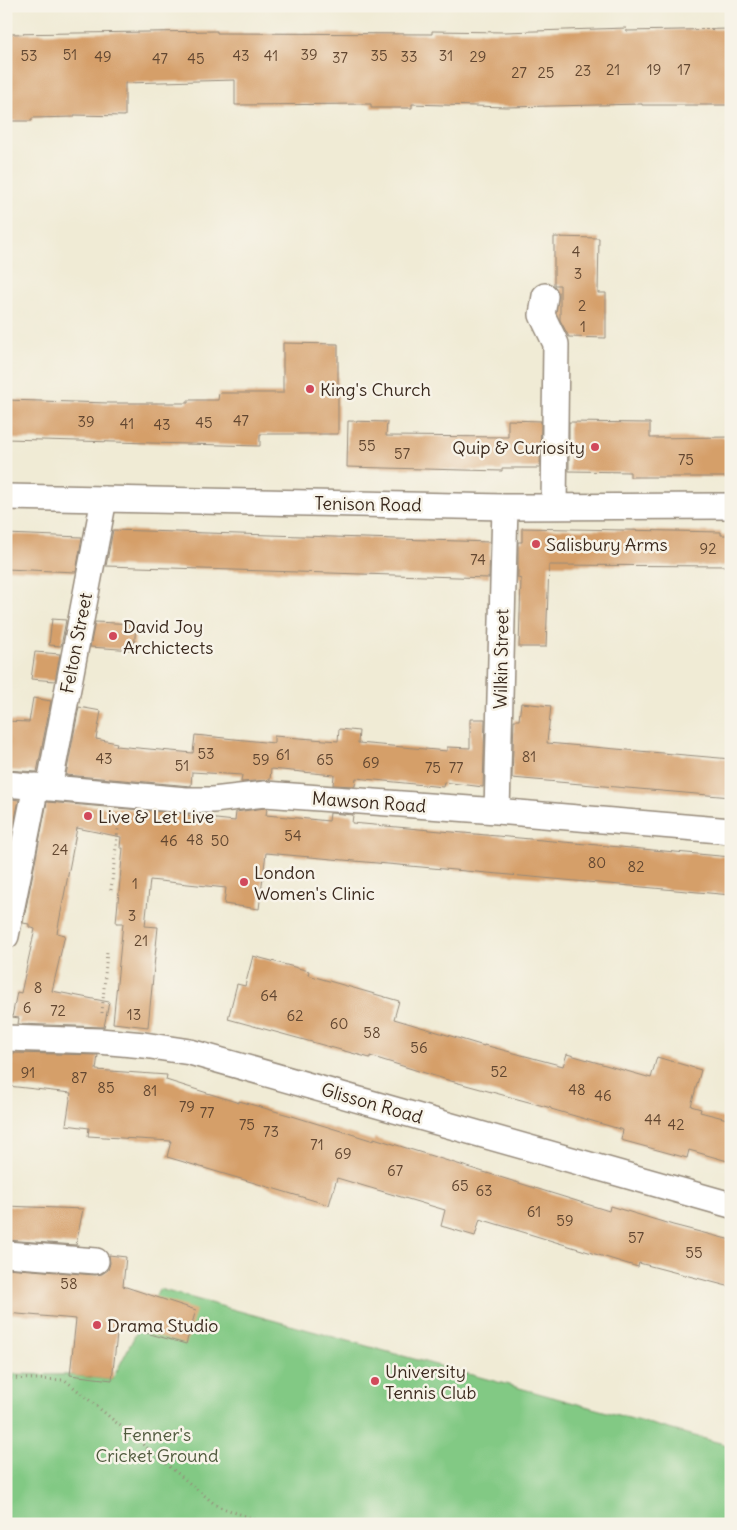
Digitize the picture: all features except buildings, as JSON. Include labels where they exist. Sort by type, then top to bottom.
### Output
[{"type":"street","points":[[545,296],[542,314],[556,344],[554,506]]},
{"type":"street","name":"Tenison Road","points":[[6,497],[505,507],[731,506]]},
{"type":"street","name":"Felton Street","points":[[6,936],[43,787],[104,499]]},
{"type":"street","name":"Wilkin Street","points":[[497,810],[505,507]]},
{"type":"street","name":"Mawson Road","points":[[6,784],[195,800],[213,800],[265,794],[497,810],[731,832]]},
{"type":"street","name":"Glisson Road","points":[[6,1038],[100,1040],[190,1052],[731,1205]]},
{"type":"street","points":[[6,1254],[96,1261]]},
{"type":"path","points":[[111,890],[122,794]]},
{"type":"path","points":[[100,1040],[107,951]]},
{"type":"path","points":[[6,1378],[64,1380],[217,1506],[268,1524]]},
{"type":"green space","name":"University Tennis Club","points":[[159,1289],[731,1446],[731,1524],[6,1524],[6,1374],[70,1375],[112,1380]]},
{"type":"place","name":"King's Church","points":[[310,389]]},
{"type":"place","name":"Quip & Curiosity","points":[[595,447]]},
{"type":"place","name":"Salisbury Arms","points":[[536,544]]},
{"type":"place","name":"David Joy Archictects","points":[[113,636]]},
{"type":"place","name":"Live & Let Live","points":[[88,816]]},
{"type":"place","name":"London Women's Clinic","points":[[244,882]]},
{"type":"place","name":"Drama Studio","points":[[97,1325]]},
{"type":"place","name":"University Tennis Club","points":[[375,1381]]},
{"type":"park label","name":"Fenner's Cricket Ground","points":[[157,1444]]}]
